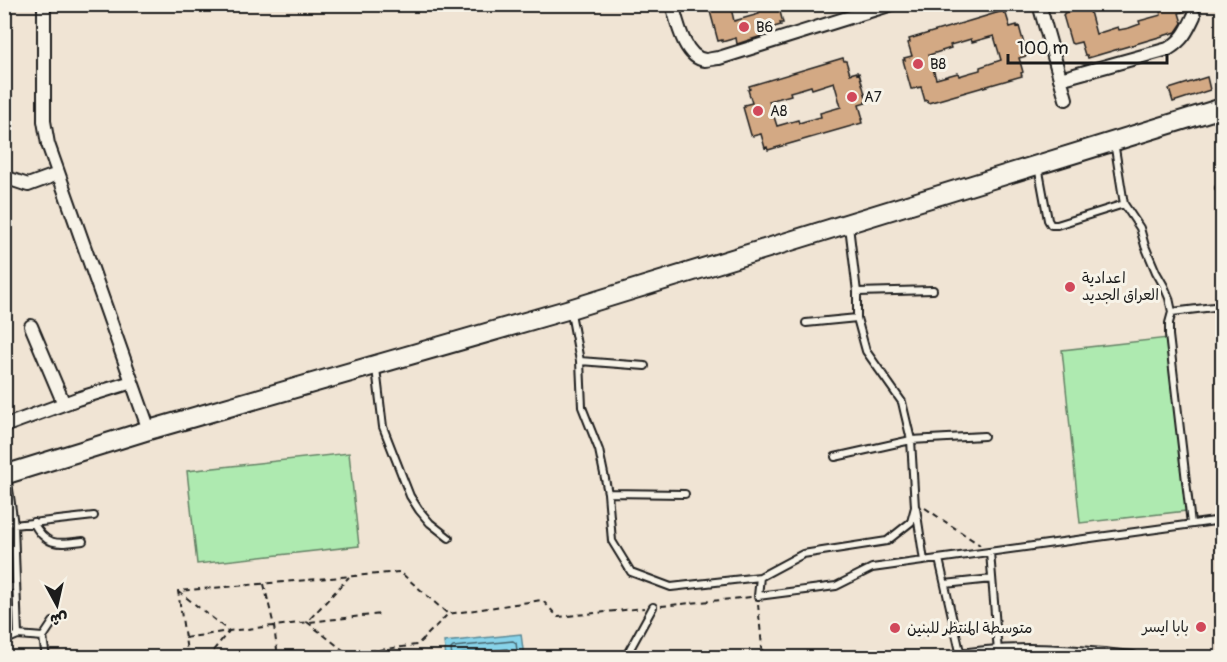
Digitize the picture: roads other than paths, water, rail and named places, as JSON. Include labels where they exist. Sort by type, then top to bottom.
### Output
[{"type":"street","points":[[44,4],[44,121],[48,144],[149,430]]},
{"type":"street","points":[[672,4],[687,47],[695,56],[704,60],[719,58],[892,4]]},
{"type":"street","points":[[1039,4],[1066,99]]},
{"type":"street","points":[[1060,79],[1168,49],[1179,42],[1194,16]]},
{"type":"street","points":[[5,475],[149,430],[570,309],[1222,108]]},
{"type":"street","points":[[4,177],[28,185],[58,174]]},
{"type":"street","points":[[31,326],[64,404]]},
{"type":"street","points":[[4,426],[132,382]]},
{"type":"street","points":[[957,657],[998,652],[1073,652],[1133,657]]},
{"type":"lane","points":[[1113,142],[1124,204],[1140,228],[1145,246],[1164,285],[1172,312],[1169,335],[1191,524]]},
{"type":"lane","points":[[1038,165],[1048,220],[1051,225],[1124,204]]},
{"type":"lane","points":[[570,309],[580,361],[582,407],[599,450],[608,493],[612,541],[631,572],[671,587],[760,577],[803,554],[887,541],[911,522],[915,507],[911,440],[902,402],[866,351],[857,318],[857,292],[849,223]]},
{"type":"lane","points":[[857,292],[933,290]]},
{"type":"lane","points":[[1172,312],[1222,306]]},
{"type":"lane","points":[[806,323],[857,318]]},
{"type":"lane","points":[[580,361],[645,366]]},
{"type":"lane","points":[[375,364],[382,427],[410,496],[430,523],[449,538]]},
{"type":"lane","points":[[835,457],[911,440],[984,436]]},
{"type":"lane","points":[[5,475],[14,525],[18,635]]},
{"type":"lane","points":[[608,493],[685,494]]},
{"type":"lane","points":[[915,501],[924,561]]},
{"type":"lane","points":[[14,525],[94,516]]},
{"type":"lane","points":[[760,577],[758,596],[836,586],[872,568],[1222,520]]},
{"type":"lane","points":[[33,522],[38,532],[55,544],[83,541]]},
{"type":"lane","points":[[990,552],[998,652]]},
{"type":"lane","points":[[939,559],[957,657]]},
{"type":"lane","points":[[945,584],[992,579]]},
{"type":"lane","points":[[4,586],[16,587]]},
{"type":"lane","points":[[625,657],[653,607]]},
{"type":"lane","points":[[46,657],[43,636],[53,622]]},
{"type":"lane","points":[[4,641],[18,635],[43,636]]},
{"type":"water","points":[[521,634],[524,657],[446,657],[444,642]]},
{"type":"place","name":"B6","points":[[744,27]]},
{"type":"place","name":"B8","points":[[918,64]]},
{"type":"place","name":"A7","points":[[852,97]]},
{"type":"place","name":"A8","points":[[758,111]]},
{"type":"place","name":"اعدادية العراق الجديد","points":[[1070,287]]},
{"type":"place","name":"بابا ايسر","points":[[1201,627]]},
{"type":"place","name":"متوسطة المنتظر للبنين","points":[[895,628]]}]
